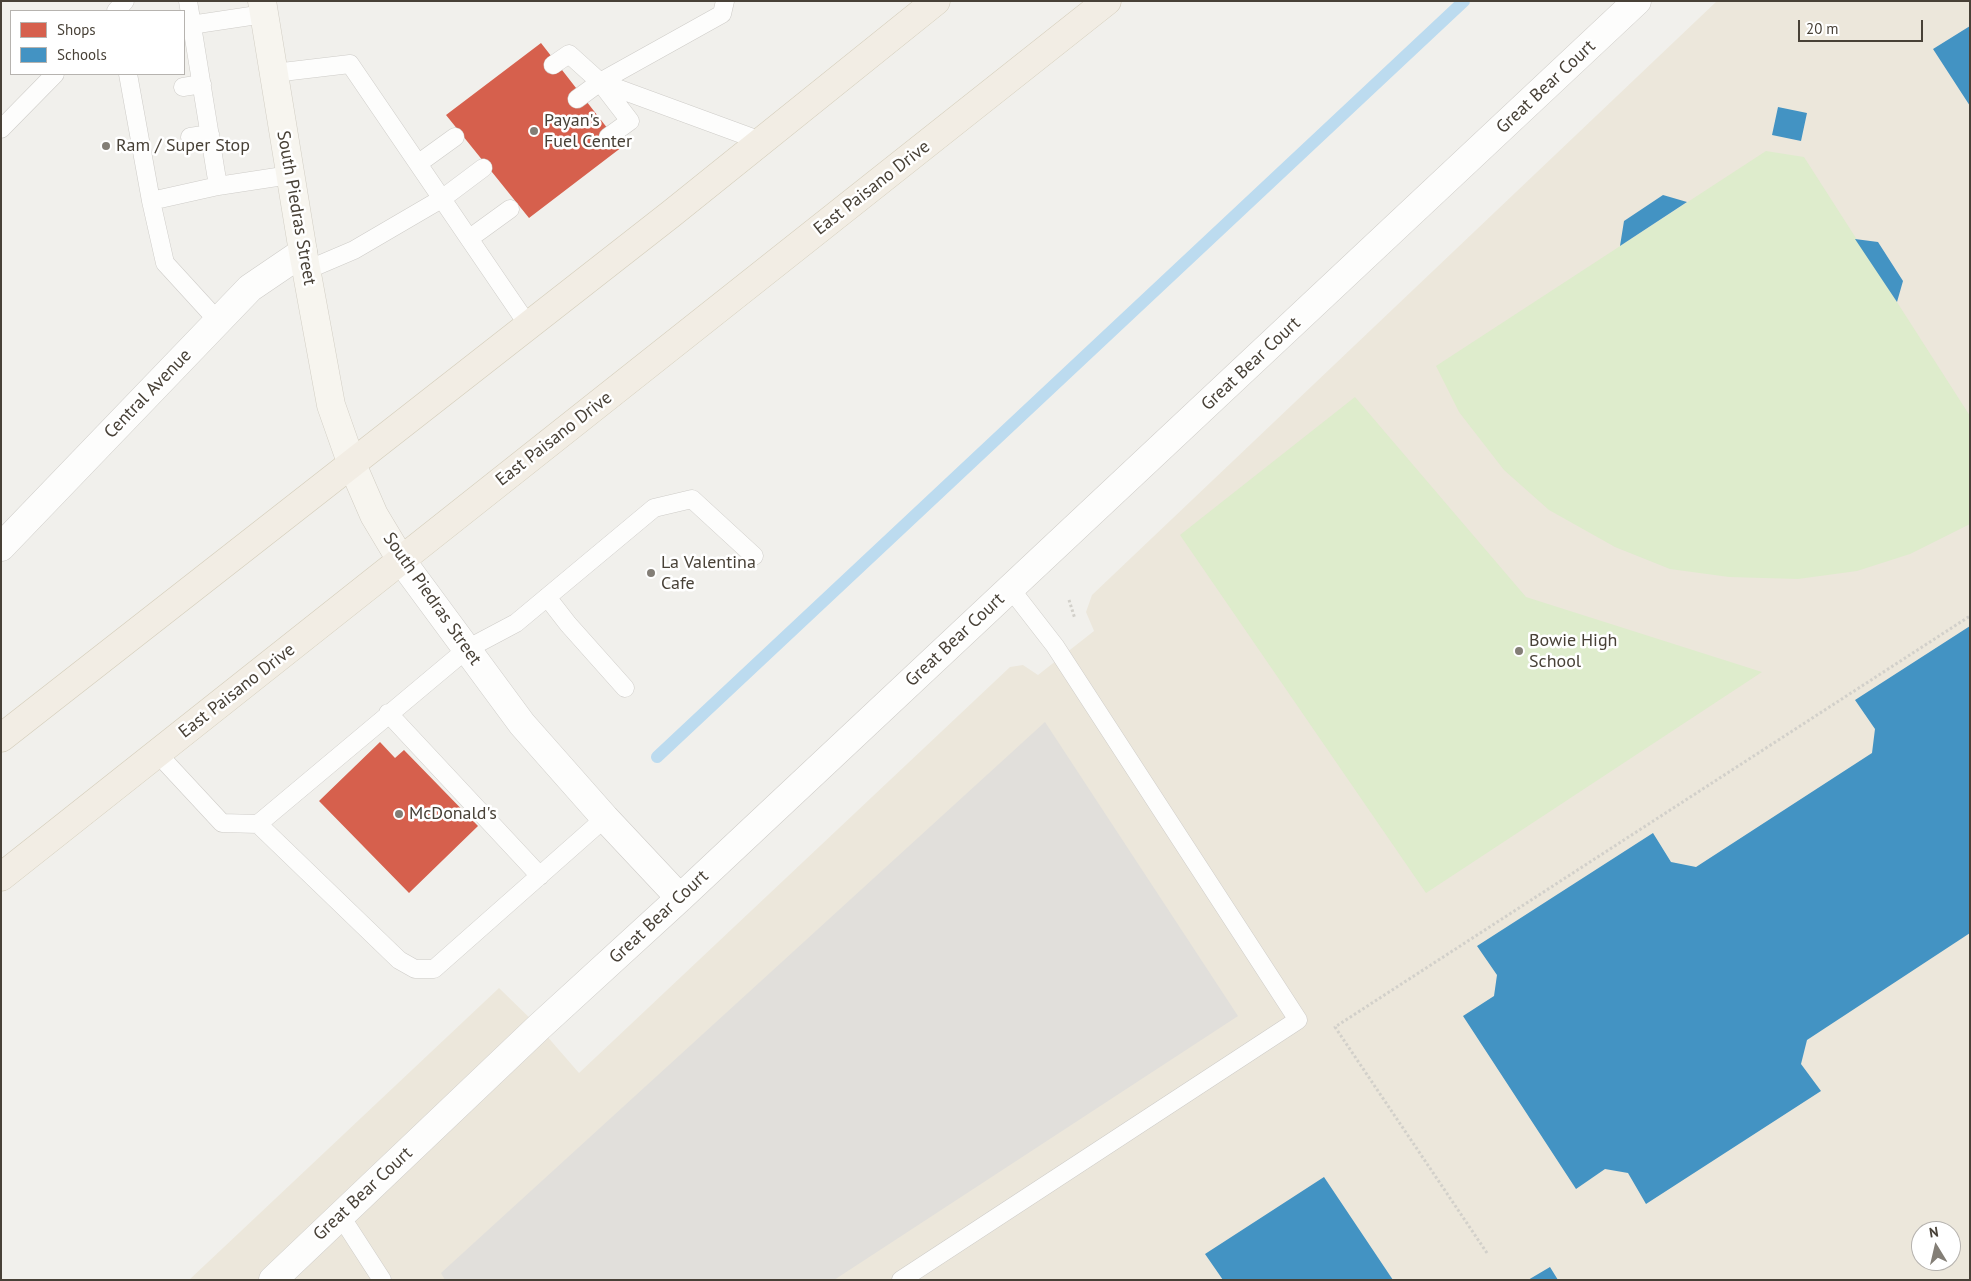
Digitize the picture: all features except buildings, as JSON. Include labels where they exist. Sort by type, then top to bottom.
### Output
[{"type":"main road","points":[[1,738],[528,325],[936,1]]},
{"type":"main road","name":"East Paisano Drive","points":[[1,877],[1107,1]]},
{"type":"main road","name":"South Piedras Street","points":[[263,8],[290,175],[331,405],[351,462],[374,515],[401,560]]},
{"type":"street","name":"Great Bear Court","points":[[273,1280],[532,1034],[680,898],[1638,1]]},
{"type":"street","name":"Central Avenue","points":[[1,548],[250,288],[305,261]]},
{"type":"street","name":"South Piedras Street","points":[[401,560],[522,724],[604,818],[680,898]]},
{"type":"lane","points":[[188,1],[188,26],[202,84],[218,186]]},
{"type":"lane","points":[[578,99],[600,82],[722,14],[725,1]]},
{"type":"lane","points":[[188,26],[263,8]]},
{"type":"lane","points":[[554,64],[569,54],[600,82],[630,121],[608,137]]},
{"type":"lane","points":[[274,73],[350,64],[528,325]]},
{"type":"lane","points":[[1,129],[54,75]]},
{"type":"lane","points":[[129,75],[138,93],[147,144],[151,201],[165,263],[218,321]]},
{"type":"lane","points":[[600,82],[761,141]]},
{"type":"lane","points":[[183,87],[202,84]]},
{"type":"lane","points":[[190,137],[210,134]]},
{"type":"lane","points":[[419,163],[455,137]]},
{"type":"lane","points":[[305,261],[354,250],[443,198],[483,168]]},
{"type":"lane","points":[[151,201],[218,186],[290,175]]},
{"type":"lane","points":[[470,238],[510,209]]},
{"type":"lane","points":[[157,753],[222,823],[258,824],[388,713],[467,649],[516,623],[654,508],[692,499],[754,556]]},
{"type":"lane","points":[[901,1280],[1298,1020],[1055,646],[1010,588]]},
{"type":"lane","points":[[547,598],[625,688]]},
{"type":"lane","points":[[388,713],[540,876]]},
{"type":"lane","points":[[258,824],[398,960],[415,969],[434,969],[604,818]]},
{"type":"lane","points":[[340,1215],[382,1280]]},
{"type":"path","points":[[1487,1253],[1335,1027],[1970,616]]},
{"type":"shaded area","name":"Bowie High School","points":[[1717,1],[1970,1],[1970,1280],[189,1280],[499,988],[539,1027],[579,1073],[1010,667],[1023,665],[1038,675],[1094,631],[1086,612],[1092,595]]},
{"type":"shaded area","points":[[1045,722],[1238,1016],[834,1280],[445,1280],[441,1273]]},
{"type":"green space","points":[[1766,151],[1804,157],[1970,416],[1970,524],[1910,554],[1857,571],[1798,579],[1729,577],[1670,569],[1615,547],[1549,510],[1504,470],[1459,412],[1436,366]]},
{"type":"green space","points":[[1355,397],[1526,597],[1762,672],[1426,893],[1180,535]]},
{"type":"waterway","points":[[657,757],[1464,1]]},
{"type":"place","name":"Payan's Fuel Center","points":[[534,131]]},
{"type":"place","name":"Ram / Super Stop","points":[[106,146]]},
{"type":"place","name":"La Valentina Cafe","points":[[651,573]]},
{"type":"place","name":"Bowie High School","points":[[1519,651]]},
{"type":"place","name":"McDonald's","points":[[399,814]]}]
